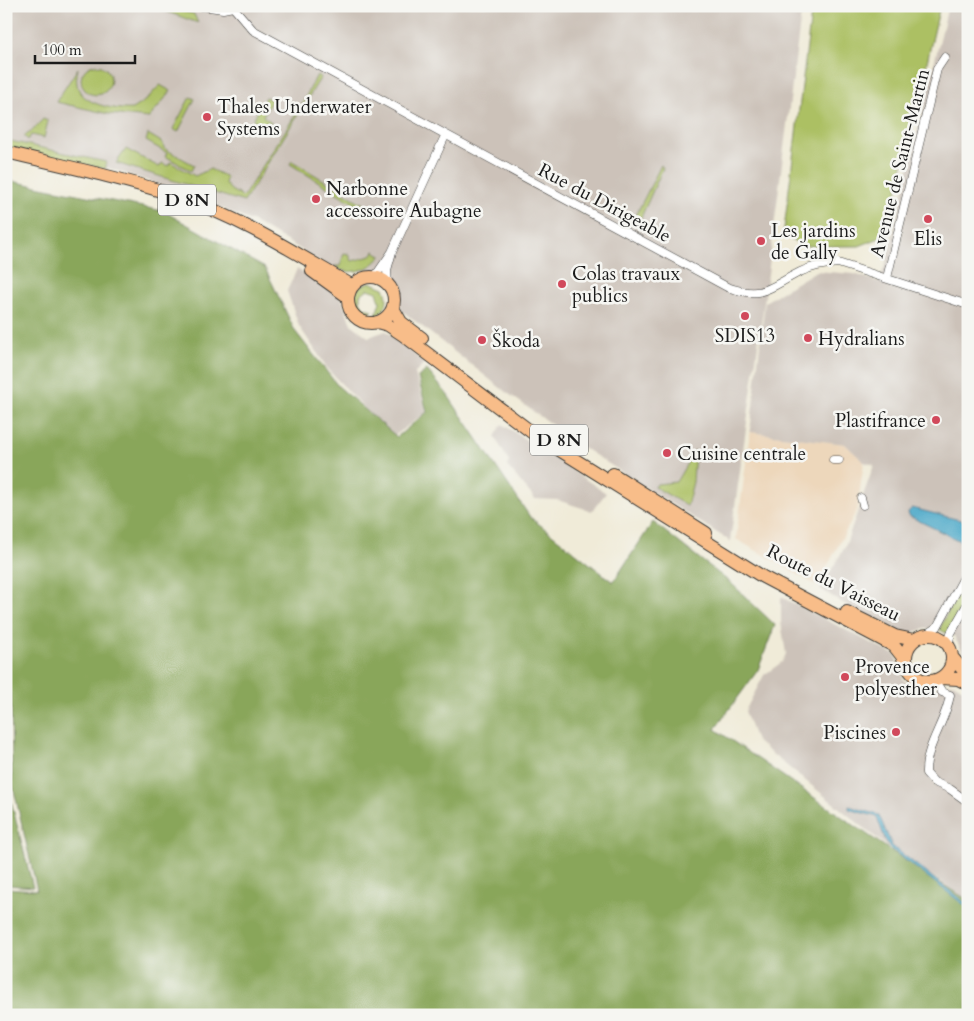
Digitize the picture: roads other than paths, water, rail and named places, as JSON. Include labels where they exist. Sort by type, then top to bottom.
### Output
[{"type":"main road","name":"D 8N","points":[[6,152],[96,173],[181,198],[251,228],[350,291]]},
{"type":"main road","name":"D 8N","points":[[6,160],[146,194],[205,216],[307,267],[350,291]]},
{"type":"main road","points":[[374,278],[388,286],[394,296],[393,308],[388,316],[377,322],[365,322],[354,316],[349,307],[350,291],[363,279],[374,278]]},
{"type":"main road","name":"Route du Vaisseau","points":[[393,308],[401,322],[527,419],[739,554],[887,632],[920,638]]},
{"type":"main road","name":"Route du Vaisseau","points":[[377,322],[388,325],[403,335],[554,447],[718,550],[894,646],[905,660]]},
{"type":"main road","points":[[968,673],[962,669],[938,637],[920,638],[907,649],[905,660],[910,673],[915,677],[928,681],[950,677],[968,684]]},
{"type":"main road","points":[[938,679],[949,669],[950,651]]},
{"type":"street","points":[[202,6],[222,9],[233,6]]},
{"type":"street","name":"Rue du Dirigeable","points":[[233,6],[253,30],[445,136],[727,287],[751,294],[772,289],[799,272],[817,265],[838,263],[887,278]]},
{"type":"street","name":"Avenue de Saint-Martin","points":[[887,278],[937,69],[945,58]]},
{"type":"street","points":[[388,286],[387,270],[392,252],[445,136]]},
{"type":"street","points":[[374,278],[392,252]]},
{"type":"street","points":[[887,278],[968,305]]},
{"type":"street","points":[[920,638],[936,627],[968,570]]},
{"type":"street","points":[[950,651],[951,633],[968,603]]},
{"type":"street","points":[[938,679],[942,692],[950,695],[948,706],[929,752],[926,773],[934,782],[950,789],[968,802]]},
{"type":"water","points":[[912,508],[968,522],[968,545],[909,516],[908,512]]},
{"type":"water","points":[[849,806],[879,815],[892,846],[968,905],[968,908],[891,849],[886,842],[877,817],[849,809]]},
{"type":"place","name":"Thales Underwater Systems","points":[[207,117]]},
{"type":"place","name":"Narbonne accessoire Aubagne","points":[[316,199]]},
{"type":"place","name":"Elis","points":[[928,219]]},
{"type":"place","name":"Les jardins de Gally","points":[[761,241]]},
{"type":"place","name":"Colas travaux publics","points":[[562,284]]},
{"type":"place","name":"SDIS13","points":[[745,316]]},
{"type":"place","name":"Hydralians","points":[[808,338]]},
{"type":"place","name":"Škoda","points":[[482,340]]},
{"type":"place","name":"Plastifrance","points":[[936,420]]},
{"type":"place","name":"Cuisine centrale","points":[[667,453]]},
{"type":"place","name":"Provence polyesther","points":[[845,677]]},
{"type":"place","name":"Piscines","points":[[896,732]]}]
